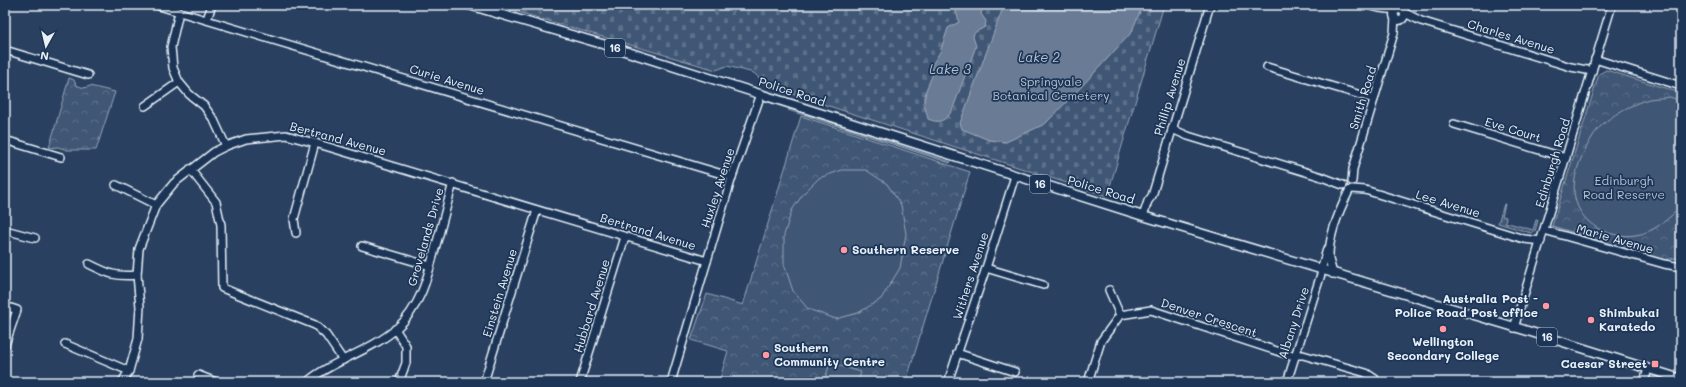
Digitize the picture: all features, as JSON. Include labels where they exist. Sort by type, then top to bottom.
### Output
[{"type":"main road","name":"Police Road","points":[[469,5],[609,46],[1145,217],[1681,379]]},
{"type":"street","name":"Curie Avenue","points":[[156,5],[208,19],[732,177]]},
{"type":"street","points":[[208,19],[212,5]]},
{"type":"street","name":"Phillip Avenue","points":[[1145,217],[1152,202],[1152,196],[1210,5]]},
{"type":"street","name":"Charles Avenue","points":[[1368,5],[1591,73]]},
{"type":"street","name":"Smith Road","points":[[1334,274],[1329,259],[1332,238],[1394,33],[1400,14],[1405,5]]},
{"type":"street","name":"Edinburgh Road","points":[[1514,328],[1612,5]]},
{"type":"street","points":[[179,12],[171,47],[173,68],[179,82],[189,94],[204,106],[214,120],[226,146]]},
{"type":"street","points":[[5,50],[88,75]]},
{"type":"street","points":[[1596,59],[1681,86]]},
{"type":"street","points":[[1267,67],[1374,99]]},
{"type":"street","points":[[145,106],[179,82]]},
{"type":"street","name":"Huxley Avenue","points":[[671,382],[732,177],[761,94]]},
{"type":"street","name":"Eve Court","points":[[1454,124],[1566,158]]},
{"type":"street","name":"Lee Avenue","points":[[1171,132],[1540,243]]},
{"type":"street","name":"Bertrand Avenue","points":[[122,382],[129,371],[138,339],[140,307],[137,275],[139,249],[156,205],[174,182],[190,169],[214,152],[226,146],[246,140],[286,135],[707,261]]},
{"type":"street","points":[[5,140],[61,157]]},
{"type":"street","points":[[296,233],[294,219],[315,143]]},
{"type":"street","points":[[190,169],[216,202],[221,224],[222,288],[315,325],[326,335],[343,360]]},
{"type":"street","name":"Withers Avenue","points":[[948,382],[1015,176]]},
{"type":"street","name":"Grovelands Drive","points":[[307,382],[318,373],[372,345],[396,329],[412,311],[423,291],[453,184]]},
{"type":"street","points":[[116,185],[156,205]]},
{"type":"street","name":"Einstein Avenue","points":[[484,382],[536,210]]},
{"type":"street","points":[[5,230],[35,238]]},
{"type":"street","name":"Marie Avenue","points":[[1544,230],[1664,264],[1681,267]]},
{"type":"street","name":"Hubbard Avenue","points":[[580,382],[625,237]]},
{"type":"street","name":"Smith Road","points":[[1321,270],[1329,243],[1332,238]]},
{"type":"street","points":[[362,246],[430,266]]},
{"type":"street","points":[[89,264],[104,272],[118,276],[137,275]]},
{"type":"street","points":[[986,268],[1043,286]]},
{"type":"street","name":"Albany Drive","points":[[1286,382],[1321,270]]},
{"type":"street","points":[[1088,382],[1101,341],[1120,315],[1109,290]]},
{"type":"street","points":[[5,306],[17,310],[5,345]]},
{"type":"street","name":"Denver Crescent","points":[[1120,315],[1151,310],[1290,355],[1303,355],[1366,373],[1377,382]]},
{"type":"street","points":[[396,329],[406,346],[406,363],[399,382]]},
{"type":"street","points":[[65,344],[129,371]]},
{"type":"street","points":[[957,353],[1015,372]]},
{"type":"street","points":[[1644,382],[1648,369]]},
{"type":"street","points":[[198,375],[216,382]]},
{"type":"green space","name":"Springvale Botanical Cemetery","points":[[494,5],[1164,5],[1107,196],[767,86],[754,73],[727,66],[716,70]]},
{"type":"green space","name":"Edinburgh Road Reserve","points":[[1606,70],[1681,93],[1681,259],[1675,258],[1664,260],[1552,226],[1599,74]]},
{"type":"green space","points":[[69,78],[74,80],[76,85],[84,88],[90,86],[115,92],[96,150],[67,150],[58,147],[49,148]]},
{"type":"green space","name":"Edinburgh Road Reserve","points":[[1670,97],[1681,101],[1681,206],[1661,224],[1642,234],[1626,236],[1616,235],[1598,228],[1583,216],[1578,208],[1574,192],[1577,170],[1590,140],[1604,123],[1622,110],[1649,99]]},
{"type":"green space","points":[[790,109],[951,162],[950,163],[788,110]]},
{"type":"green space","name":"Southern Reserve","points":[[801,116],[970,172],[906,382],[719,382],[728,351],[691,340],[707,294],[743,305]]},
{"type":"green space","name":"Southern Reserve","points":[[842,170],[866,170],[887,184],[901,205],[906,234],[900,268],[881,299],[858,313],[836,319],[808,309],[793,291],[784,264],[784,235],[792,210],[804,193],[819,178]]},
{"type":"green space","points":[[1504,204],[1502,216],[1506,217],[1505,222],[1533,230],[1536,220],[1538,220],[1535,231],[1531,233],[1498,223]]},
{"type":"green space","points":[[830,363],[861,372],[858,382],[824,382]]},
{"type":"water","name":"Lake 3","points":[[956,5],[991,5],[982,10],[981,14],[986,21],[985,27],[974,33],[973,37],[976,46],[952,111],[942,121],[936,121],[928,119],[924,103],[926,90],[932,76],[932,65],[940,52],[948,28],[959,22],[955,7]]},
{"type":"water","name":"Lake 2","points":[[1004,5],[1143,5],[1131,33],[1045,124],[1006,142],[989,140],[962,129],[960,123]]},
{"type":"place","name":"Southern Reserve","points":[[844,250]]},
{"type":"place","name":"Australia Post - Police Road Post office","points":[[1546,306]]},
{"type":"place","name":"Shimbukai Karatedo","points":[[1591,320]]},
{"type":"place","name":"Wellington Secondary College","points":[[1443,329]]},
{"type":"place","name":"Southern Community Centre","points":[[766,355]]},
{"type":"place","name":"Caesar Street","points":[[1655,364]]}]
